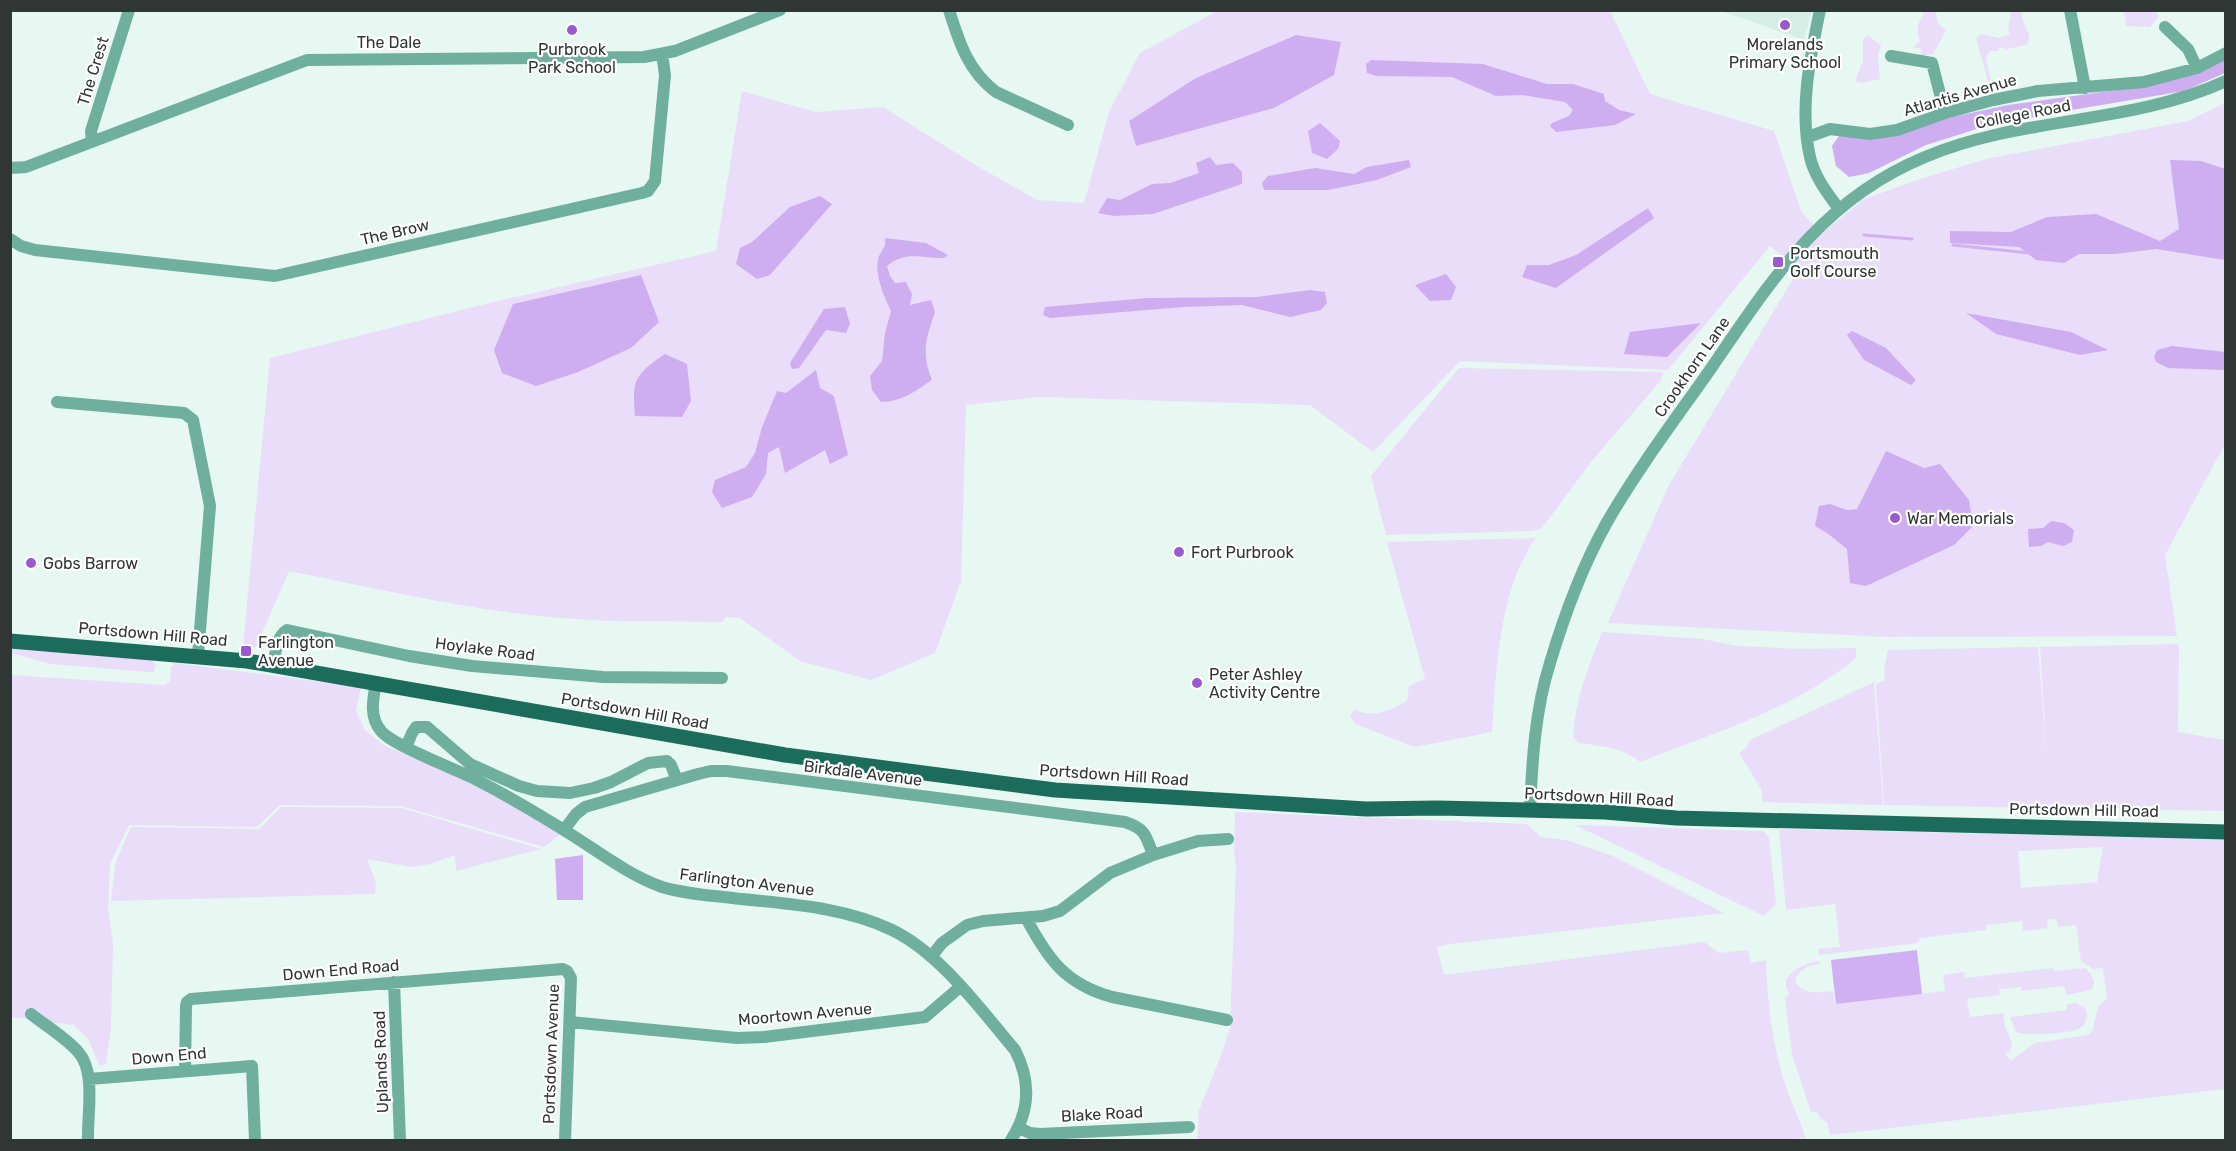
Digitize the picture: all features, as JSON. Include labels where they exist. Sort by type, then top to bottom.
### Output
[{"type":"main road","name":"Portsdown Hill Road","points":[[10,641],[198,655],[273,665],[785,755],[1055,790],[1366,809],[1438,807],[1530,812],[1605,812],[1676,818],[2226,832]]},
{"type":"street","name":"The Crest","points":[[92,142],[92,131],[129,10]]},
{"type":"street","name":"The Dale","points":[[10,168],[26,168],[307,60],[629,58],[662,54],[780,10]]},
{"type":"street","points":[[949,10],[961,47],[969,63],[986,84],[996,92],[1068,125]]},
{"type":"street","points":[[1820,10],[1809,71],[1806,113],[1810,158],[1825,190],[1839,209]]},
{"type":"street","points":[[2070,10],[2085,88]]},
{"type":"street","points":[[2165,27],[2188,49],[2197,69]]},
{"type":"street","name":"Atlantis Avenue","points":[[1808,137],[1830,129],[1870,134],[1897,130],[1945,113],[2038,91],[2144,82],[2197,69],[2226,53]]},
{"type":"street","name":"The Brow","points":[[10,239],[21,246],[35,250],[275,276],[642,193],[652,187],[655,181],[665,75],[662,54]]},
{"type":"street","points":[[1891,56],[1932,63],[1945,113]]},
{"type":"street","name":"College Road","points":[[1839,209],[1868,186],[1898,169],[1958,144],[2004,132],[2173,102],[2226,81]]},
{"type":"street","name":"Crookhorn Lane","points":[[1530,812],[1540,708],[1549,666],[1578,584],[1605,525],[1771,283],[1808,238],[1839,209]]},
{"type":"street","points":[[57,402],[184,412],[193,420],[210,506],[198,655]]},
{"type":"street","name":"Hoylake Road","points":[[273,665],[281,633],[287,630],[409,656],[483,667],[603,677],[722,678]]},
{"type":"street","name":"Farlington Avenue","points":[[376,683],[372,701],[376,723],[382,733],[482,783],[564,830],[620,866],[661,886],[695,894],[843,912],[870,920],[896,932],[931,957],[1015,1050],[1020,1061],[1027,1086],[1024,1114],[1011,1140]]},
{"type":"street","points":[[406,747],[416,727],[427,727],[470,764],[519,786],[556,794],[594,788],[654,761],[667,761],[677,780]]},
{"type":"street","name":"Birkdale Avenue","points":[[564,830],[576,814],[585,807],[711,771],[727,771],[1125,822],[1138,826],[1145,834],[1153,855]]},
{"type":"street","points":[[931,957],[942,943],[967,925],[983,921],[1043,916],[1060,911],[1110,873],[1153,855],[1198,841],[1228,839]]},
{"type":"street","points":[[1026,918],[1057,966],[1076,983],[1094,992],[1112,997],[1220,1014]]},
{"type":"street","name":"Down End Road","points":[[185,1071],[186,1006],[191,999],[567,970]]},
{"type":"street","name":"Portsdown Avenue","points":[[565,1140],[571,978],[567,970]]},
{"type":"street","name":"Uplands Road","points":[[394,982],[400,1140]]},
{"type":"street","name":"Moortown Avenue","points":[[570,1022],[737,1038],[764,1037],[925,1017],[960,987]]},
{"type":"street","points":[[31,1014],[80,1053],[86,1066],[89,1079],[88,1140]]},
{"type":"street","name":"Down End","points":[[89,1079],[252,1066],[255,1140]]},
{"type":"street","name":"Blake Road","points":[[1019,1128],[1040,1134],[1189,1127]]},
{"type":"shaded area","name":"Morelands Primary School","points":[[1812,10],[1804,40],[1721,11]]},
{"type":"shaded area","points":[[1217,11],[1606,11],[1611,13],[1650,94],[1774,131],[1801,211],[1821,234],[1864,199],[1923,178],[1986,159],[2188,121],[2225,103],[2225,444],[2165,555],[2177,636],[1885,637],[1608,623],[1669,485],[1799,269],[1770,246],[1668,370],[1460,361],[1373,452],[1310,405],[1039,397],[966,405],[961,581],[935,653],[871,680],[800,661],[740,618],[726,617],[722,622],[555,618],[440,601],[289,571],[256,647],[243,647],[270,358],[481,305],[716,251],[742,91],[816,112],[883,107],[977,166],[1037,200],[1084,203],[1109,112],[1140,53]]},
{"type":"shaded area","points":[[1922,11],[1935,11],[1938,23],[1946,30],[1933,54],[1920,56],[1922,49],[1913,47],[1920,41],[1918,28],[1924,15]]},
{"type":"shaded area","points":[[2011,11],[2022,11],[2029,41],[2027,45],[2007,49],[2000,47],[1998,51],[1990,51],[1986,57],[1991,82],[1989,84],[1976,39],[1981,34],[2000,38],[2010,34],[2008,28]]},
{"type":"shaded area","points":[[2124,11],[2154,11],[2159,16],[2150,27],[2126,26]]},
{"type":"shaded area","points":[[1296,35],[1341,42],[1334,75],[1274,108],[1136,146],[1129,121],[1196,78]]},
{"type":"shaded area","points":[[1867,35],[1881,45],[1878,55],[1880,79],[1861,83],[1855,81],[1863,61],[1863,40]]},
{"type":"shaded area","points":[[1371,60],[1483,64],[1547,84],[1573,84],[1604,94],[1605,101],[1619,110],[1636,114],[1615,125],[1556,132],[1550,126],[1552,123],[1569,116],[1573,110],[1565,102],[1522,95],[1496,96],[1452,77],[1376,76],[1367,73],[1366,64]]},
{"type":"shaded area","points":[[2225,60],[2225,73],[2184,91],[1980,128],[1926,145],[1869,173],[1849,177],[1836,166],[1832,146],[1839,136],[1894,136],[1952,117],[2008,105],[2159,84]]},
{"type":"shaded area","points":[[1320,123],[1340,141],[1338,149],[1327,159],[1312,153],[1308,131]]},
{"type":"shaded area","points":[[1210,157],[1216,165],[1233,163],[1242,172],[1242,184],[1153,214],[1114,216],[1098,213],[1107,198],[1120,200],[1152,184],[1170,183],[1199,173],[1196,163]]},
{"type":"shaded area","points":[[1409,160],[1411,167],[1377,180],[1328,190],[1264,190],[1262,183],[1268,176],[1315,168],[1354,174],[1367,167]]},
{"type":"shaded area","points":[[2170,160],[2201,161],[2225,169],[2225,260],[2156,249],[2115,254],[2079,254],[2064,263],[2036,260],[2019,247],[1950,243],[1950,231],[2011,232],[2047,217],[2096,214],[2160,241],[2179,229]]},
{"type":"shaded area","points":[[820,196],[832,204],[770,275],[757,279],[736,264],[740,248],[752,242],[790,207]]},
{"type":"shaded area","points":[[1648,208],[1654,218],[1556,288],[1522,277],[1527,265],[1549,265],[1576,255]]},
{"type":"shaded area","points":[[885,238],[926,243],[948,255],[944,258],[915,256],[901,258],[887,266],[895,283],[906,282],[912,294],[910,305],[931,300],[935,312],[927,338],[926,353],[932,380],[902,398],[881,402],[872,390],[870,376],[882,361],[885,333],[891,311],[877,269],[879,256],[885,246]]},
{"type":"shaded area","points":[[1446,274],[1456,287],[1451,300],[1430,301],[1415,285]]},
{"type":"shaded area","points":[[641,275],[659,322],[631,348],[578,372],[536,386],[502,373],[494,350],[513,304]]},
{"type":"shaded area","points":[[1310,290],[1325,292],[1327,303],[1321,310],[1290,317],[1242,305],[1184,307],[1050,318],[1043,315],[1045,307],[1147,298],[1257,297]]},
{"type":"shaded area","points":[[845,307],[850,324],[846,333],[826,330],[799,368],[792,369],[790,363],[824,309]]},
{"type":"shaded area","points":[[1966,313],[2071,332],[2108,350],[2080,355],[1996,334]]},
{"type":"shaded area","points":[[1701,323],[1667,357],[1624,354],[1630,332]]},
{"type":"shaded area","points":[[1852,331],[1886,348],[1916,380],[1911,385],[1864,360],[1847,335]]},
{"type":"shaded area","points":[[2172,346],[2225,352],[2225,370],[2168,368],[2156,362],[2154,357],[2157,350]]},
{"type":"shaded area","points":[[665,354],[687,364],[691,401],[682,417],[635,416],[634,394],[637,379],[647,367]]},
{"type":"shaded area","points":[[1459,368],[1663,372],[1661,380],[1591,462],[1542,528],[1532,531],[1386,535],[1371,476]]},
{"type":"shaded area","points":[[816,370],[820,388],[834,396],[848,455],[830,464],[825,450],[785,473],[779,447],[768,453],[766,474],[752,497],[722,508],[712,492],[715,480],[746,467],[755,453],[762,427],[777,391],[786,393]]},
{"type":"shaded area","points":[[1886,451],[1924,468],[1940,464],[1969,500],[1973,526],[1954,545],[1866,586],[1850,583],[1847,549],[1815,526],[1819,506],[1830,504],[1847,510],[1857,509]]},
{"type":"shaded area","points":[[2051,521],[2064,523],[2074,530],[2072,542],[2063,546],[2048,542],[2041,546],[2029,547],[2028,529],[2043,528]]},
{"type":"shaded area","points":[[1536,538],[1514,581],[1507,605],[1498,657],[1492,732],[1415,747],[1355,724],[1350,715],[1355,710],[1375,713],[1394,708],[1407,701],[1409,686],[1425,679],[1387,542]]},
{"type":"shaded area","points":[[1602,632],[1703,639],[1737,646],[1799,649],[1856,648],[1856,658],[1807,692],[1780,706],[1640,762],[1619,750],[1578,743],[1573,736],[1580,696]]},
{"type":"shaded area","points":[[2176,644],[2179,646],[2178,732],[2225,740],[2225,811],[1884,805],[1876,685],[1885,680],[1884,669],[1888,650],[2038,647],[2047,760],[2040,647]]},
{"type":"shaded area","points":[[10,649],[150,659],[156,664],[154,672],[149,672],[51,664],[11,653]]},
{"type":"shaded area","points":[[175,663],[361,687],[356,711],[365,730],[383,745],[465,779],[562,833],[544,847],[401,806],[280,805],[257,827],[129,825],[110,864],[108,908],[113,944],[111,1027],[106,1064],[100,1066],[88,1039],[74,1025],[11,1017],[10,675],[164,685],[170,682],[171,667]]},
{"type":"shaded area","points":[[1874,682],[1883,805],[1763,802],[1761,789],[1739,753],[1746,748],[1750,740]]},
{"type":"shaded area","points":[[281,807],[401,808],[541,849],[456,871],[455,855],[430,864],[411,867],[367,859],[376,882],[375,894],[111,901],[116,861],[131,827],[259,829]]},
{"type":"shaded area","points":[[1235,812],[1526,824],[1541,837],[1566,840],[1613,856],[1724,913],[1437,947],[1444,975],[1704,942],[1719,953],[1748,950],[1751,963],[1766,960],[1769,1006],[1776,1051],[1786,1088],[1806,1138],[1782,1140],[1197,1140],[1199,1110],[1230,1028],[1236,867]]},
{"type":"shaded area","points":[[1575,825],[1763,831],[1769,838],[1776,904],[1764,916]]},
{"type":"shaded area","points":[[1779,829],[2225,839],[2225,1089],[1830,1135],[1827,1122],[1821,1119],[1817,1112],[1811,1112],[1792,1054],[1785,998],[1790,994],[1786,988],[1786,979],[1797,969],[1820,961],[1820,964],[1801,971],[1795,982],[1807,991],[1833,991],[1835,1004],[1945,991],[1943,975],[1964,972],[1965,978],[2053,968],[2054,971],[2086,968],[2094,981],[2091,990],[2066,995],[2064,986],[2022,991],[2021,987],[1999,989],[2000,995],[1967,999],[1970,1017],[2003,1013],[2005,1026],[2012,1043],[2009,1052],[2005,1054],[2011,1061],[2034,1043],[2088,1035],[2092,1032],[2098,1007],[2107,998],[2103,968],[2093,969],[2081,961],[2076,925],[2058,927],[2056,919],[2047,920],[2048,928],[2023,931],[2022,921],[1986,925],[1986,930],[1920,938],[1918,943],[1819,955],[1819,949],[1840,947],[1835,904],[1786,910]],"holes":[[[2103,847],[2097,882],[2021,888],[2018,851]]]},
{"type":"shaded area","points":[[583,855],[583,900],[557,900],[555,859]]},
{"type":"shaded area","points":[[1917,950],[1922,994],[1836,1004],[1831,960]]},
{"type":"shaded area","points":[[2076,1003],[2085,1008],[2087,1016],[2085,1023],[2073,1031],[2047,1034],[2016,1032],[2010,1017],[2067,1010],[2067,1004]]},
{"type":"waterway","points":[[1864,235],[1912,239]]},
{"type":"waterway","points":[[1953,245],[2048,255]]},
{"type":"place","name":"Morelands Primary School","points":[[1785,25]]},
{"type":"place","name":"Purbrook Park School","points":[[572,30]]},
{"type":"place","name":"Portsmouth Golf Course","points":[[1778,262]]},
{"type":"place","name":"War Memorials","points":[[1895,518]]},
{"type":"place","name":"Fort Purbrook","points":[[1179,552]]},
{"type":"place","name":"Gobs Barrow","points":[[31,563]]},
{"type":"place","name":"Farlington Avenue","points":[[246,651]]},
{"type":"place","name":"Peter Ashley Activity Centre","points":[[1197,683]]}]
